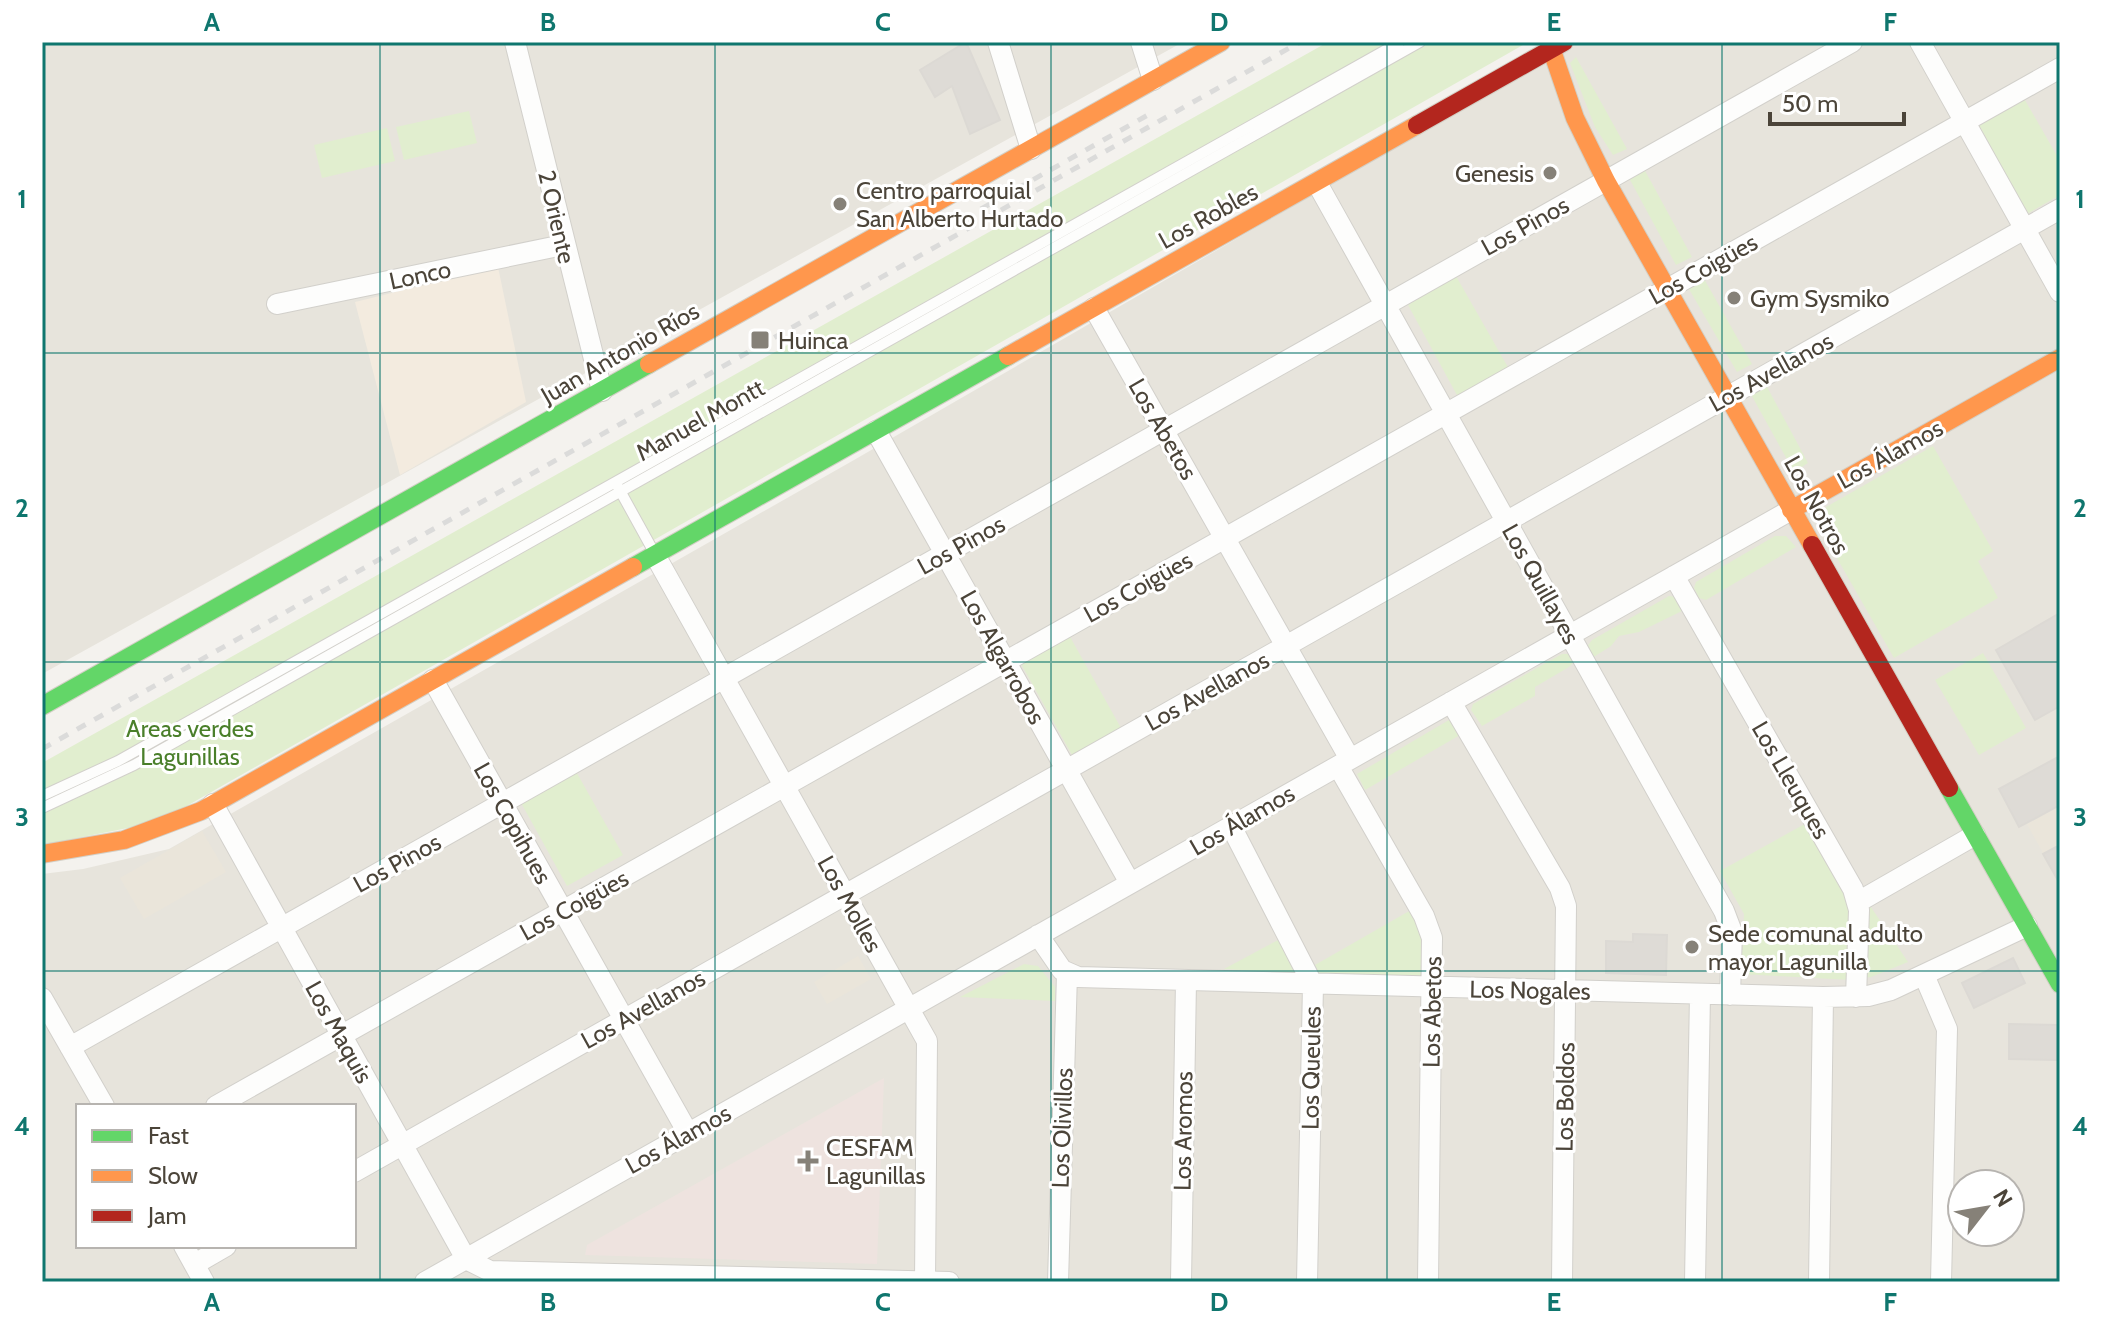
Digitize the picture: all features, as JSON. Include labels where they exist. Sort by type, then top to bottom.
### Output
[{"type":"main road","name":"Juan Antonio Ríos","points":[[42,706],[1221,42]]},
{"type":"main road","name":"Los Notros","points":[[1555,44],[1572,110],[1606,181],[2059,980]]},
{"type":"main road","name":"Los Robles","points":[[876,431],[1317,183],[1555,44]]},
{"type":"main road","name":"Los Álamos","points":[[1791,510],[2060,358]]},
{"type":"main road","points":[[42,854],[124,843],[161,831],[876,431]]},
{"type":"street","name":"2 Oriente","points":[[515,42],[563,245],[602,391]]},
{"type":"street","points":[[998,42],[1031,149]]},
{"type":"street","points":[[1141,42],[1153,80]]},
{"type":"street","name":"Los Pinos","points":[[70,1047],[1852,42]]},
{"type":"street","points":[[1920,42],[2060,292]]},
{"type":"street","name":"Los Coigües","points":[[220,1104],[785,789],[2060,68]]},
{"type":"street","name":"Los Quillayes","points":[[1317,183],[1728,918],[1732,939],[1730,995]]},
{"type":"street","name":"Los Avellanos","points":[[356,1171],[2060,209]]},
{"type":"street","name":"Lonco","points":[[277,304],[563,245]]},
{"type":"street","name":"Los Abetos","points":[[1094,308],[1286,646],[1428,926],[1434,950],[1428,1282]]},
{"type":"street","name":"Los Algarrobos","points":[[876,431],[1130,883]]},
{"type":"street","name":"Los Álamos","points":[[425,1282],[1791,510]]},
{"type":"street","name":"Los Molles","points":[[655,555],[924,1035],[929,1053],[925,1282]]},
{"type":"street","name":"Los Lleuques","points":[[1674,576],[1858,902]]},
{"type":"street","name":"Los Copihues","points":[[433,680],[688,1133]]},
{"type":"street","name":"Los Boldos","points":[[1451,702],[1563,897],[1569,925],[1562,1282]]},
{"type":"street","name":"Los Maquis","points":[[213,804],[466,1259]]},
{"type":"street","name":"Los Queules","points":[[1231,826],[1313,985],[1307,1282]]},
{"type":"street","points":[[1856,997],[1858,902],[1975,835]]},
{"type":"street","name":"Los Nogales","points":[[1067,974],[1313,985],[1856,997],[1891,990],[2027,926]]},
{"type":"street","points":[[1038,935],[1067,974]]},
{"type":"street","name":"Los Olivillos","points":[[1058,1282],[1067,974]]},
{"type":"street","points":[[1924,975],[1947,1029],[1941,1282]]},
{"type":"street","name":"Los Aromos","points":[[1181,1282],[1186,981]]},
{"type":"street","points":[[1695,1282],[1700,994]]},
{"type":"street","points":[[1819,1282],[1823,997]]},
{"type":"street","points":[[42,998],[103,1104]]},
{"type":"street","points":[[194,1264],[222,1248]]},
{"type":"street","points":[[466,1259],[490,1271],[646,1278],[949,1282]]},
{"type":"lane","name":"Manuel Montt","points":[[42,808],[134,765],[1400,42]]},
{"type":"lane","name":"Manuel Montt","points":[[42,796],[118,761],[1420,42]]},
{"type":"lane","points":[[618,487],[655,555]]},
{"type":"shaded area","points":[[42,42],[1183,42],[42,674]]},
{"type":"shaded area","points":[[1577,42],[2060,42],[2060,1282],[42,1282],[42,874],[83,869],[169,849],[854,460]]},
{"type":"shaded area","points":[[498,267],[526,402],[400,475],[355,302]]},
{"type":"shaded area","points":[[2060,806],[2060,884],[2027,824]]},
{"type":"shaded area","points":[[202,831],[226,872],[144,919],[120,878]]},
{"type":"shaded area","points":[[858,956],[871,979],[827,1004],[814,982]]},
{"type":"shaded area","name":"CESFAM Lagunillas","points":[[884,1078],[877,1264],[585,1255],[587,1245]]},
{"type":"green space","name":"Areas verdes Lagunillas","points":[[1328,42],[1528,42],[158,822],[42,845],[42,763]]},
{"type":"green space","points":[[1576,57],[1627,149],[1613,155],[1595,127],[1570,63]]},
{"type":"green space","points":[[2022,95],[2060,161],[2060,195],[2027,214],[1978,123]]},
{"type":"green space","points":[[469,111],[477,143],[404,160],[396,127]]},
{"type":"green space","points":[[387,128],[395,161],[322,178],[314,145]]},
{"type":"green space","points":[[1637,156],[1692,257],[1676,265],[1622,165]]},
{"type":"green space","points":[[1698,268],[1752,364],[1737,372],[1682,277]]},
{"type":"green space","points":[[1456,276],[1509,369],[1458,397],[1408,305]]},
{"type":"green space","points":[[1758,370],[1808,463],[1794,472],[1743,380]]},
{"type":"green space","points":[[1933,446],[1993,551],[1978,561],[1998,598],[1894,658],[1817,523],[1826,507]]},
{"type":"green space","points":[[1775,536],[1786,536],[1796,547],[1706,600],[1699,598],[1694,588],[1696,582]]},
{"type":"green space","points":[[1669,596],[1677,597],[1682,611],[1639,632],[1619,636],[1611,646],[1592,658],[1586,648],[1592,640]]},
{"type":"green space","points":[[1069,635],[1121,728],[1072,755],[1020,662]]},
{"type":"green space","points":[[1983,653],[2026,728],[1979,755],[1935,680]]},
{"type":"green space","points":[[1562,654],[1569,654],[1573,663],[1569,667],[1535,687],[1535,696],[1482,726],[1471,710],[1473,704]]},
{"type":"green space","points":[[1449,720],[1460,735],[1365,790],[1357,774]]},
{"type":"green space","points":[[569,759],[623,855],[567,886],[514,790]]},
{"type":"green space","points":[[1812,820],[1908,962],[1871,977],[1851,980],[1741,974],[1744,914],[1720,871]]},
{"type":"green space","points":[[1411,910],[1422,930],[1428,977],[1320,975],[1315,965]]},
{"type":"green space","points":[[1278,940],[1297,973],[1224,969]]},
{"type":"green space","points":[[1024,964],[1038,966],[1055,987],[1055,1001],[960,997]]},
{"type":"building","points":[[966,42],[1000,120],[970,134],[952,86],[935,97],[920,70]]},
{"type":"building","points":[[2060,613],[2060,706],[2035,720],[1996,650]]},
{"type":"building","points":[[2060,756],[2060,805],[2019,827],[1999,789]]},
{"type":"building","points":[[2060,845],[2060,884],[2043,854]]},
{"type":"building","points":[[1633,934],[1667,935],[1666,975],[1606,973],[1606,941],[1633,942]]},
{"type":"building","points":[[2013,958],[2025,983],[1974,1008],[1962,983]]},
{"type":"building","points":[[2009,1024],[2058,1025],[2057,1060],[2009,1059]]},
{"type":"railway","points":[[42,749],[1300,42]]},
{"type":"railway","points":[[981,209],[1155,111]]},
{"type":"traffic: fast","points":[[633,567],[1008,356]]},
{"type":"traffic: fast","points":[[42,706],[649,364]]},
{"type":"traffic: fast","points":[[1949,788],[2060,984]]},
{"type":"traffic: slow","points":[[649,364],[1221,42]]},
{"type":"traffic: slow","points":[[1549,42],[1575,118],[1606,181],[1812,545]]},
{"type":"traffic: slow","points":[[1008,356],[1417,125]]},
{"type":"traffic: slow","points":[[1791,510],[2060,358]]},
{"type":"traffic: slow","points":[[42,854],[124,840],[201,811],[633,567]]},
{"type":"traffic: jam","points":[[1417,125],[1564,42]]},
{"type":"traffic: jam","points":[[1812,545],[1949,788]]},
{"type":"place","name":"Genesis","points":[[1550,173]]},
{"type":"place","name":"Centro parroquial San Alberto Hurtado","points":[[840,204]]},
{"type":"place","name":"Gym Sysmiko","points":[[1734,298]]},
{"type":"place","name":"Huinca","points":[[760,340]]},
{"type":"place","name":"Sede comunal adulto mayor Lagunilla","points":[[1692,947]]},
{"type":"place","name":"CESFAM Lagunillas","points":[[808,1161]]}]
